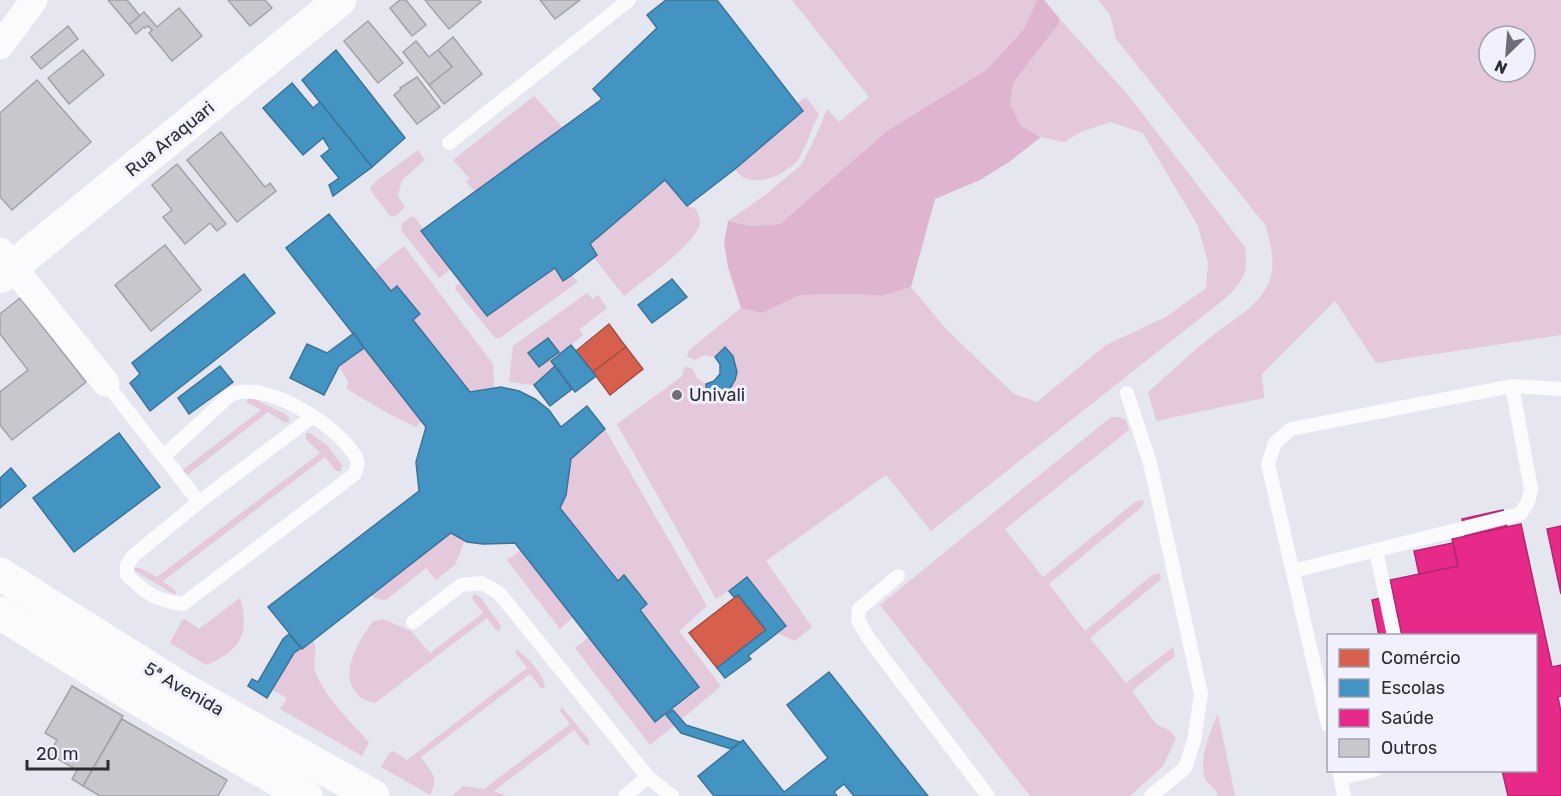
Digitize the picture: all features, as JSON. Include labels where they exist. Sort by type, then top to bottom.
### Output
[{"type":"main road","name":"Rua Araquari","points":[[4,265],[340,0]]},
{"type":"main road","name":"5ª Avenida","points":[[0,574],[181,688],[372,796]]},
{"type":"main road","name":"5ª Avenida","points":[[0,613],[164,714],[306,796]]},
{"type":"street","points":[[0,46],[34,0]]},
{"type":"street","points":[[4,265],[106,383]]},
{"type":"lane","points":[[449,143],[629,0]]},
{"type":"lane","points":[[106,383],[199,502]]},
{"type":"lane","points":[[1293,571],[1520,514],[1528,502],[1531,489],[1512,386]]},
{"type":"lane","points":[[1327,710],[1323,680],[1293,571],[1268,464],[1275,443],[1291,429],[1512,386],[1561,389]]},
{"type":"lane","points":[[164,456],[232,394],[256,391],[282,398],[312,417],[331,430],[355,456],[358,464],[355,474],[183,604],[161,601],[141,588],[127,575],[127,565],[133,556],[199,502],[312,417]]},
{"type":"lane","points":[[1127,393],[1150,463],[1201,694],[1194,741],[1185,768],[1151,796]]},
{"type":"lane","points":[[1376,550],[1394,634]]},
{"type":"lane","points":[[898,576],[859,609],[858,620],[869,639],[988,796]]},
{"type":"lane","points":[[413,622],[461,585],[482,583],[499,593],[648,777],[672,796]]},
{"type":"lane","points":[[1344,796],[1340,774],[1363,772]]},
{"type":"lane","points":[[625,796],[648,777]]},
{"type":"shaded area","points":[[792,0],[1037,0],[1024,29],[986,70],[887,131],[780,224],[751,226],[728,221],[765,195],[801,165],[827,109],[839,122],[869,97]]},
{"type":"shaded area","points":[[1037,0],[1044,0],[1060,19],[1058,25],[1013,83],[1010,104],[1021,126],[1041,137],[1009,162],[980,180],[935,199],[911,287],[882,296],[800,295],[762,313],[741,308],[728,267],[724,243],[728,221],[751,226],[780,224],[887,131],[986,70],[1024,29]]},
{"type":"shaded area","points":[[1098,0],[1561,0],[1561,335],[1376,363],[1335,301],[1262,374],[1264,398],[1156,421],[1148,392],[1259,298],[1270,280],[1272,253],[1266,226],[1116,39],[1110,15]]},
{"type":"shaded area","points":[[1060,19],[1129,96],[1245,247],[1244,275],[1227,297],[931,531],[886,475],[766,561],[812,627],[795,641],[777,633],[786,625],[748,577],[716,599],[617,424],[682,376],[685,366],[693,369],[697,379],[706,384],[707,398],[720,395],[736,372],[733,356],[725,347],[715,357],[705,355],[695,360],[687,357],[689,350],[741,308],[762,313],[800,295],[882,296],[911,287],[947,330],[1014,394],[1037,402],[1106,345],[1166,317],[1206,288],[1208,263],[1198,226],[1143,133],[1111,122],[1081,132],[1064,142],[1041,137],[1021,126],[1010,104],[1013,83],[1058,25]]},
{"type":"shaded area","points":[[534,96],[562,127],[476,193],[466,182],[470,179],[453,160]]},
{"type":"shaded area","points":[[806,97],[819,114],[797,161],[783,172],[766,179],[748,179],[741,176],[735,169],[802,111],[797,103]]},
{"type":"shaded area","points":[[418,150],[425,160],[402,180],[398,196],[405,207],[397,215],[391,217],[370,188]]},
{"type":"shaded area","points":[[665,180],[687,206],[696,209],[700,222],[697,230],[680,251],[624,296],[594,258],[597,255],[590,244]]},
{"type":"shaded area","points":[[414,217],[424,229],[421,232],[451,269],[439,278],[401,230],[402,223]]},
{"type":"shaded area","points":[[404,246],[493,364],[494,387],[470,392],[413,320],[420,314],[398,286],[391,291],[374,270]]},
{"type":"shaded area","points":[[555,268],[563,281],[572,275],[578,282],[500,338],[495,338],[455,289],[461,281],[488,316]]},
{"type":"shaded area","points":[[587,293],[593,299],[598,295],[607,308],[579,330],[583,335],[560,354],[548,338],[528,353],[539,367],[550,359],[555,366],[534,385],[509,382],[513,346]]},
{"type":"shaded area","points":[[364,348],[422,421],[416,427],[347,389],[348,381],[339,366]]},
{"type":"shaded area","points":[[250,397],[285,414],[289,417],[289,422],[285,423],[268,412],[186,476],[181,471],[261,410],[246,402]]},
{"type":"shaded area","points":[[1111,417],[1126,420],[1129,430],[1005,529],[1043,577],[1135,502],[1144,501],[1142,507],[1049,584],[1085,631],[1152,575],[1159,573],[1161,577],[1159,581],[1090,638],[1126,683],[1173,647],[1175,656],[1132,691],[1157,725],[1169,730],[1176,738],[1163,766],[1130,796],[1030,796],[880,605]]},
{"type":"shaded area","points":[[605,429],[707,606],[679,631],[721,686],[682,719],[673,710],[699,687],[640,610],[624,576],[618,581],[560,508],[566,495],[571,459]]},
{"type":"shaded area","points":[[306,433],[310,433],[328,446],[342,465],[341,471],[336,471],[325,457],[163,581],[176,591],[175,595],[134,570],[140,568],[157,577],[320,453],[306,439]]},
{"type":"shaded area","points":[[451,533],[465,540],[455,565],[436,580],[426,568],[386,600],[377,599],[371,595]]},
{"type":"shaded area","points":[[521,550],[573,617],[560,629],[507,560]]},
{"type":"shaded area","points":[[475,594],[480,597],[501,626],[500,631],[497,631],[487,618],[375,703],[358,695],[352,687],[350,667],[362,637],[373,621],[383,619],[411,631],[430,653],[483,613],[472,598]]},
{"type":"shaded area","points":[[240,598],[244,622],[243,632],[240,640],[227,654],[206,665],[170,643],[182,620],[185,619],[199,629]]},
{"type":"shaded area","points":[[589,637],[655,722],[666,715],[675,725],[650,745],[575,648]]},
{"type":"shaded area","points":[[313,641],[315,645],[314,665],[320,683],[340,710],[369,742],[362,756],[280,709],[287,698],[272,690],[294,653]]},
{"type":"shaded area","points":[[517,650],[535,667],[545,688],[541,688],[530,674],[421,757],[434,779],[430,795],[381,767],[389,753],[393,751],[407,760],[527,668],[515,652]]},
{"type":"shaded area","points":[[562,707],[589,740],[589,745],[586,745],[574,730],[494,791],[506,796],[452,796],[463,786],[484,789],[570,724],[560,711]]},
{"type":"shaded area","points":[[1218,714],[1235,796],[1218,796],[1206,781],[1203,771],[1206,745]]},
{"type":"building: Comércio","points":[[609,324],[626,347],[593,372],[576,351]]},
{"type":"building: Comércio","points":[[626,347],[643,369],[610,395],[593,372]]},
{"type":"building: Comércio","points":[[738,595],[766,630],[717,668],[689,633]]},
{"type":"building: Escolas","points":[[666,0],[717,0],[803,111],[687,206],[665,180],[590,244],[597,255],[572,275],[563,281],[555,268],[487,316],[421,231],[602,99],[593,89],[657,28],[647,15]]},
{"type":"building: Escolas","points":[[336,50],[405,138],[372,167],[302,80]]},
{"type":"building: Escolas","points":[[292,83],[313,108],[320,102],[372,167],[333,196],[329,185],[339,178],[321,156],[330,149],[323,138],[303,155],[263,108]]},
{"type":"building: Escolas","points":[[329,214],[391,291],[397,286],[420,314],[413,320],[470,392],[501,387],[519,391],[535,399],[549,410],[561,427],[587,406],[605,429],[571,459],[566,495],[560,508],[618,581],[624,575],[647,604],[640,610],[699,687],[655,722],[515,543],[467,542],[451,533],[302,649],[268,607],[419,491],[416,462],[426,427],[286,248]]},
{"type":"building: Escolas","points":[[244,274],[275,313],[150,411],[130,383],[140,374],[132,363]]},
{"type":"building: Escolas","points":[[672,279],[687,297],[652,323],[638,305]]},
{"type":"building: Escolas","points":[[354,333],[364,348],[339,366],[324,395],[290,378],[307,344],[327,353]]},
{"type":"building: Escolas","points":[[548,338],[559,352],[539,367],[528,353]]},
{"type":"building: Escolas","points":[[571,345],[596,376],[575,392],[551,361]]},
{"type":"building: Escolas","points":[[725,347],[733,356],[737,372],[735,380],[729,390],[707,398],[706,384],[714,381],[720,374],[720,364],[715,357]]},
{"type":"building: Escolas","points":[[220,366],[233,382],[189,414],[178,398]]},
{"type":"building: Escolas","points":[[555,366],[572,389],[550,406],[534,385]]},
{"type":"building: Escolas","points":[[119,433],[160,487],[74,552],[33,498]]},
{"type":"building: Escolas","points":[[11,468],[26,486],[0,508],[0,478]]},
{"type":"building: Escolas","points":[[747,577],[786,626],[748,656],[751,659],[725,678],[717,668],[766,630],[738,595],[734,597],[729,591]]},
{"type":"building: Escolas","points":[[289,634],[301,648],[294,653],[267,698],[248,686],[252,679],[258,682],[283,639]]},
{"type":"building: Escolas","points":[[829,672],[928,796],[854,796],[844,784],[834,792],[837,796],[714,796],[698,776],[743,740],[784,792],[828,758],[787,705]]},
{"type":"building: Escolas","points":[[673,710],[686,725],[740,742],[731,749],[681,733],[666,715]]},
{"type":"building: Saúde","points":[[1503,510],[1507,527],[1465,536],[1462,519]]},
{"type":"building: Saúde","points":[[1521,524],[1552,667],[1561,665],[1561,696],[1558,697],[1561,712],[1561,796],[1508,796],[1502,772],[1537,772],[1537,634],[1402,634],[1390,580],[1458,566],[1452,539]]},
{"type":"building: Saúde","points":[[1561,526],[1561,594],[1547,529]]},
{"type":"building: Saúde","points":[[1453,543],[1458,566],[1419,574],[1414,551]]},
{"type":"building: Saúde","points":[[1393,595],[1402,634],[1379,634],[1372,600]]},
{"type":"building: Outros","points":[[108,0],[127,0],[140,16],[129,25]]},
{"type":"building: Outros","points":[[228,0],[265,0],[272,8],[250,26]]},
{"type":"building: Outros","points":[[400,0],[406,0],[426,25],[412,36],[390,8]]},
{"type":"building: Outros","points":[[425,0],[479,0],[481,2],[449,29]]},
{"type":"building: Outros","points":[[540,0],[580,0],[555,19]]},
{"type":"building: Outros","points":[[179,8],[202,36],[172,61],[149,33],[152,30],[148,26],[136,34],[129,25],[144,12],[157,27]]},
{"type":"building: Outros","points":[[368,21],[403,63],[378,83],[344,41]]},
{"type":"building: Outros","points":[[68,26],[78,39],[41,69],[31,57]]},
{"type":"building: Outros","points":[[453,37],[482,74],[444,104],[429,85],[452,67],[438,50]]},
{"type":"building: Outros","points":[[416,41],[429,57],[438,50],[452,67],[429,85],[403,52]]},
{"type":"building: Outros","points":[[83,50],[104,75],[69,104],[48,78]]},
{"type":"building: Outros","points":[[417,77],[440,107],[417,124],[394,95],[400,88]]},
{"type":"building: Outros","points":[[37,80],[91,142],[12,210],[0,197],[0,113]]},
{"type":"building: Outros","points":[[221,132],[265,187],[270,183],[276,191],[237,222],[187,160]]},
{"type":"building: Outros","points":[[177,164],[226,224],[217,231],[210,223],[185,244],[163,217],[172,210],[152,185]]},
{"type":"building: Outros","points":[[165,245],[201,290],[151,331],[115,285]]},
{"type":"building: Outros","points":[[20,298],[86,382],[12,440],[0,425],[0,392],[28,370],[0,334],[0,314]]},
{"type":"building: Outros","points":[[72,686],[123,716],[83,786],[72,779],[77,770],[49,754],[57,740],[45,733]]},
{"type":"building: Outros","points":[[122,719],[227,780],[218,796],[100,796],[83,786]]},
{"type":"place","name":"Univali","points":[[677,395]]}]
